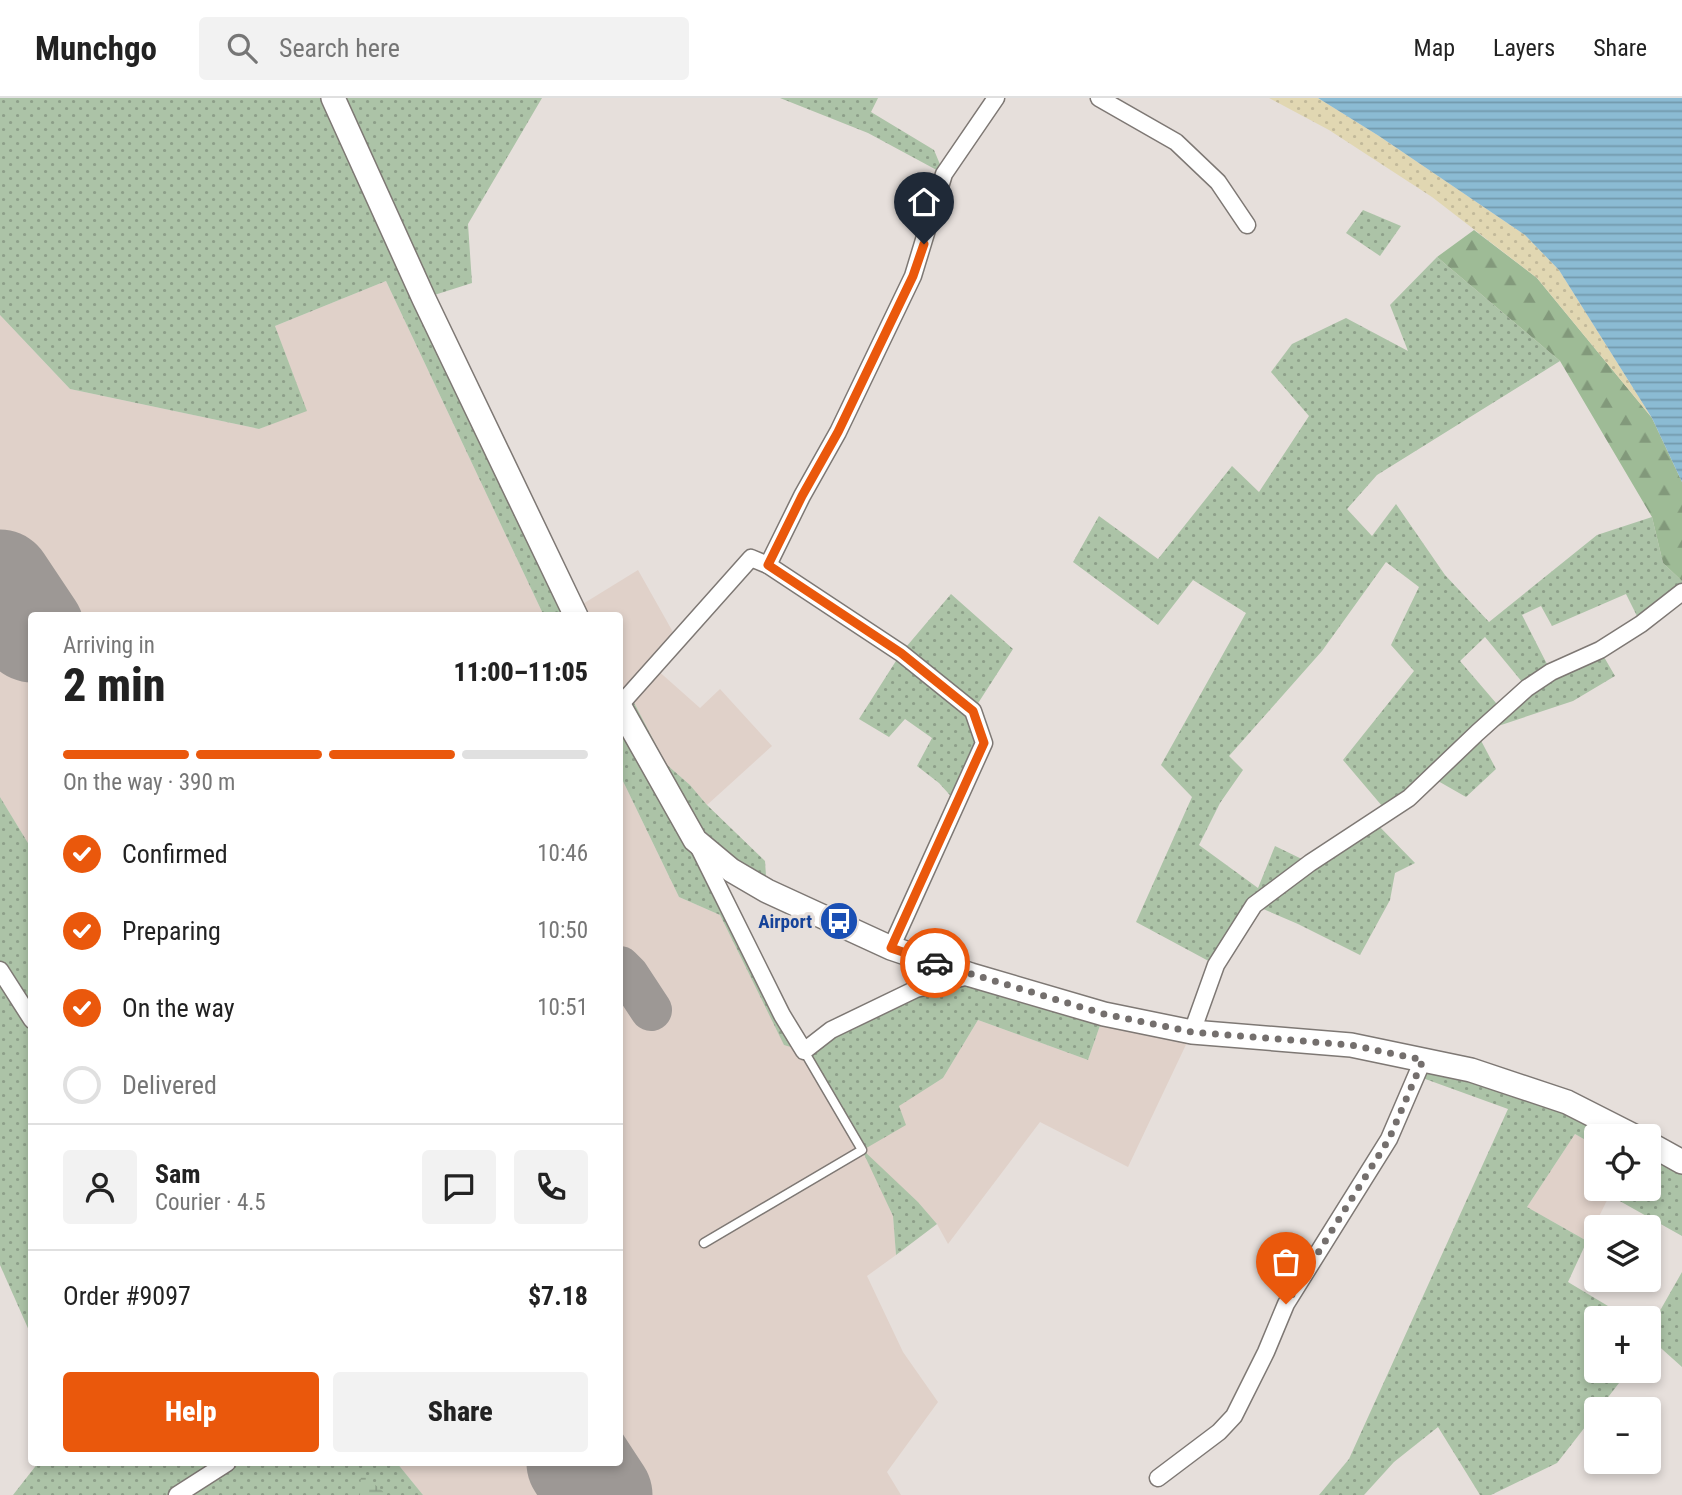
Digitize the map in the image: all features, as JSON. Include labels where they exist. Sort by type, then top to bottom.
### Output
[{"type":"main road","points":[[333,98],[424,299],[574,612]]},
{"type":"main road","points":[[623,711],[695,840],[731,870],[767,891],[891,948],[971,975],[1104,1014],[1192,1032],[1351,1045],[1471,1070],[1567,1102],[1610,1124]]},
{"type":"main road","points":[[1661,1151],[1682,1163]]},
{"type":"street","points":[[768,565],[838,432],[913,276],[944,174],[996,98]]},
{"type":"street","points":[[1099,98],[1176,142],[1218,182],[1247,225]]},
{"type":"street","points":[[623,703],[751,558],[768,565],[901,653],[973,711],[984,743],[891,948]]},
{"type":"street","points":[[1192,1032],[1216,965],[1254,905],[1310,863],[1409,798],[1527,688],[1551,672],[1600,650],[1641,624],[1682,592]]},
{"type":"street","points":[[695,840],[782,1015],[804,1051],[831,1030],[916,989],[971,975]]},
{"type":"street","points":[[0,970],[28,1014]]},
{"type":"street","points":[[1158,1478],[1219,1432],[1234,1416],[1286,1304],[1389,1139],[1423,1060]]},
{"type":"street","points":[[177,1495],[222,1466]]},
{"type":"lane","points":[[704,1243],[863,1150],[804,1051]]},
{"type":"shaded area","points":[[386,281],[542,612],[28,612],[28,843],[0,797],[0,315],[70,389],[259,429],[306,410],[275,326]]},
{"type":"shaded area","points":[[638,570],[678,641],[655,668],[700,708],[720,689],[772,746],[707,805],[690,785],[666,764],[630,696],[623,702],[623,612],[573,610]]},
{"type":"shaded area","points":[[623,781],[679,897],[720,915],[784,1044],[804,1051],[898,1106],[943,1078],[978,1020],[1088,1060],[1104,1014],[1192,1032],[1128,1167],[1040,1122],[948,1244],[937,1224],[918,1202],[864,1152],[893,1216],[896,1255],[867,1276],[903,1352],[938,1402],[887,1472],[901,1495],[423,1495],[399,1466],[623,1466]]},
{"type":"shaded area","points":[[1575,1134],[1584,1139],[1584,1201],[1607,1201],[1600,1215],[1584,1215],[1584,1239],[1527,1207]]},
{"type":"green space","points":[[0,98],[542,98],[468,224],[472,283],[425,298],[574,612],[542,612],[386,281],[275,326],[307,411],[259,429],[70,389],[0,315]]},
{"type":"green space","points":[[780,98],[878,98],[871,112],[934,150],[944,174],[868,133]]},
{"type":"green space","points":[[1363,210],[1401,226],[1380,256],[1346,233]]},
{"type":"green space","points":[[1474,230],[1537,278],[1652,418],[1682,482],[1682,581],[1663,563],[1652,517],[1560,361],[1437,257]]},
{"type":"green space","points":[[1437,257],[1560,361],[1377,475],[1347,509],[1372,536],[1396,504],[1445,575],[1489,622],[1597,535],[1652,517],[1663,563],[1682,581],[1682,592],[1641,624],[1626,594],[1552,626],[1541,606],[1522,615],[1551,672],[1600,650],[1615,676],[1573,701],[1477,733],[1496,769],[1466,797],[1431,777],[1388,813],[1343,760],[1414,671],[1391,645],[1419,587],[1386,562],[1322,651],[1229,756],[1243,770],[1220,803],[1199,845],[1258,888],[1275,846],[1310,863],[1375,822],[1415,863],[1395,873],[1390,900],[1360,955],[1254,905],[1216,965],[1136,922],[1192,797],[1161,765],[1246,613],[1193,580],[1158,625],[1073,562],[1099,516],[1158,559],[1232,466],[1259,492],[1309,416],[1271,372],[1292,344],[1346,318],[1408,351],[1390,305]],"holes":[[[1485,637],[1527,688],[1502,710],[1460,661]]]},
{"type":"green space","points":[[951,594],[1013,649],[973,711],[984,743],[957,803],[939,783],[917,766],[932,738],[905,719],[889,737],[859,719],[901,653]]},
{"type":"green space","points":[[630,695],[666,764],[765,861],[767,891],[697,842],[803,1050],[831,1030],[971,975],[1104,1014],[1088,1060],[978,1020],[943,1078],[899,1106],[906,1125],[863,1150],[918,1202],[937,1224],[896,1255],[893,1216],[862,1150],[804,1051],[784,1045],[720,915],[679,897],[623,781],[623,702]]},
{"type":"green space","points":[[0,797],[28,843],[28,1328],[0,1265]]},
{"type":"green space","points":[[1423,1060],[1601,1124],[1584,1124],[1584,1139],[1575,1134],[1527,1207],[1584,1239],[1584,1247],[1568,1282],[1608,1306],[1584,1306],[1584,1383],[1619,1383],[1608,1397],[1584,1397],[1584,1428],[1557,1463],[1491,1495],[1480,1495],[1438,1427],[1394,1462],[1364,1495],[1319,1495],[1349,1459],[1508,1109],[1417,1076]]},
{"type":"green space","points":[[1661,1150],[1682,1161],[1682,1236],[1661,1224],[1661,1215],[1645,1215],[1620,1201],[1661,1201]]},
{"type":"green space","points":[[1682,1272],[1682,1367],[1661,1348],[1661,1309]]},
{"type":"green space","points":[[36,1466],[399,1466],[423,1495],[13,1495]]},
{"type":"green space","points":[[361,1473],[386,1494],[387,1495],[360,1495]]},
{"type":"sand","points":[[1269,98],[1318,98],[1525,235],[1559,270],[1652,418],[1537,278],[1432,197],[1329,130]]},
{"type":"water","points":[[1318,98],[1682,98],[1682,482],[1652,418],[1559,270],[1525,235]]},
{"type":"taxiway","points":[[623,970],[651,1010]]},
{"type":"runway","points":[[0,582],[28,624]]},
{"type":"runway","points":[[581,1466],[600,1495]]},
{"type":"way so far","points":[[935,963],[1104,1014],[1192,1032],[1351,1045],[1423,1060],[1389,1139],[1286,1304]]},
{"type":"place","name":"Airport","points":[[839,921]]},
{"type":"route","points":[[924,244],[913,276],[838,432],[768,565],[901,653],[973,711],[984,743],[891,948],[935,963]]}]
